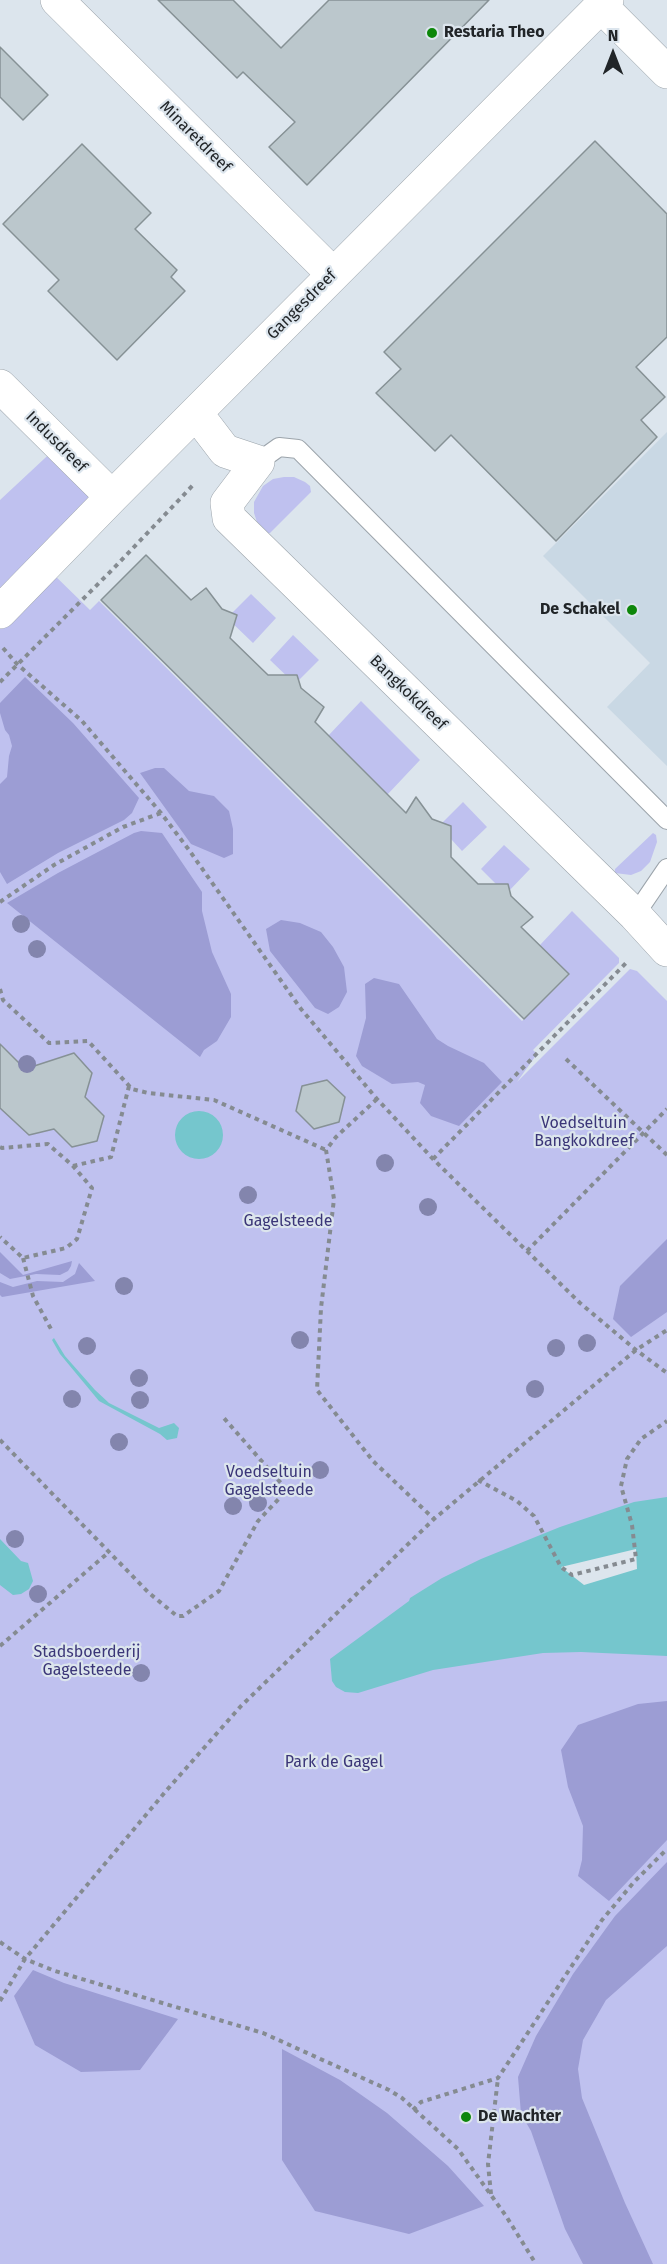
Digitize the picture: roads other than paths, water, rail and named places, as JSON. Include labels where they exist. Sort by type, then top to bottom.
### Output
[{"type":"street","name":"Minaretdreef","points":[[57,0],[333,274]]},
{"type":"street","name":"Gangesdreef","points":[[0,612],[604,3]]},
{"type":"street","points":[[604,3],[667,72]]},
{"type":"street","name":"Indusdreef","points":[[0,386],[112,497]]},
{"type":"street","points":[[196,413],[225,450],[258,462]]},
{"type":"street","name":"Bangkokdreef","points":[[258,462],[226,503],[229,518],[651,934]]},
{"type":"lane","name":"Bangkokdreef","points":[[258,462],[279,447],[298,448],[667,819]]},
{"type":"lane","points":[[651,934],[667,868]]},
{"type":"place","name":"Restaria Theo","points":[[432,33]]},
{"type":"place","name":"De Schakel","points":[[632,610]]},
{"type":"place","name":"De Wachter","points":[[466,2117]]},
{"type":"park label","name":"Voedseltuin Bangkokdreef","points":[[584,1133]]},
{"type":"park label","name":"Gagelsteede","points":[[288,1222]]},
{"type":"park label","name":"Voedseltuin Gagelsteede","points":[[269,1482]]},
{"type":"park label","name":"Stadsboerderij Gagelsteede","points":[[87,1662]]},
{"type":"park label","name":"Park de Gagel","points":[[334,1763]]}]
